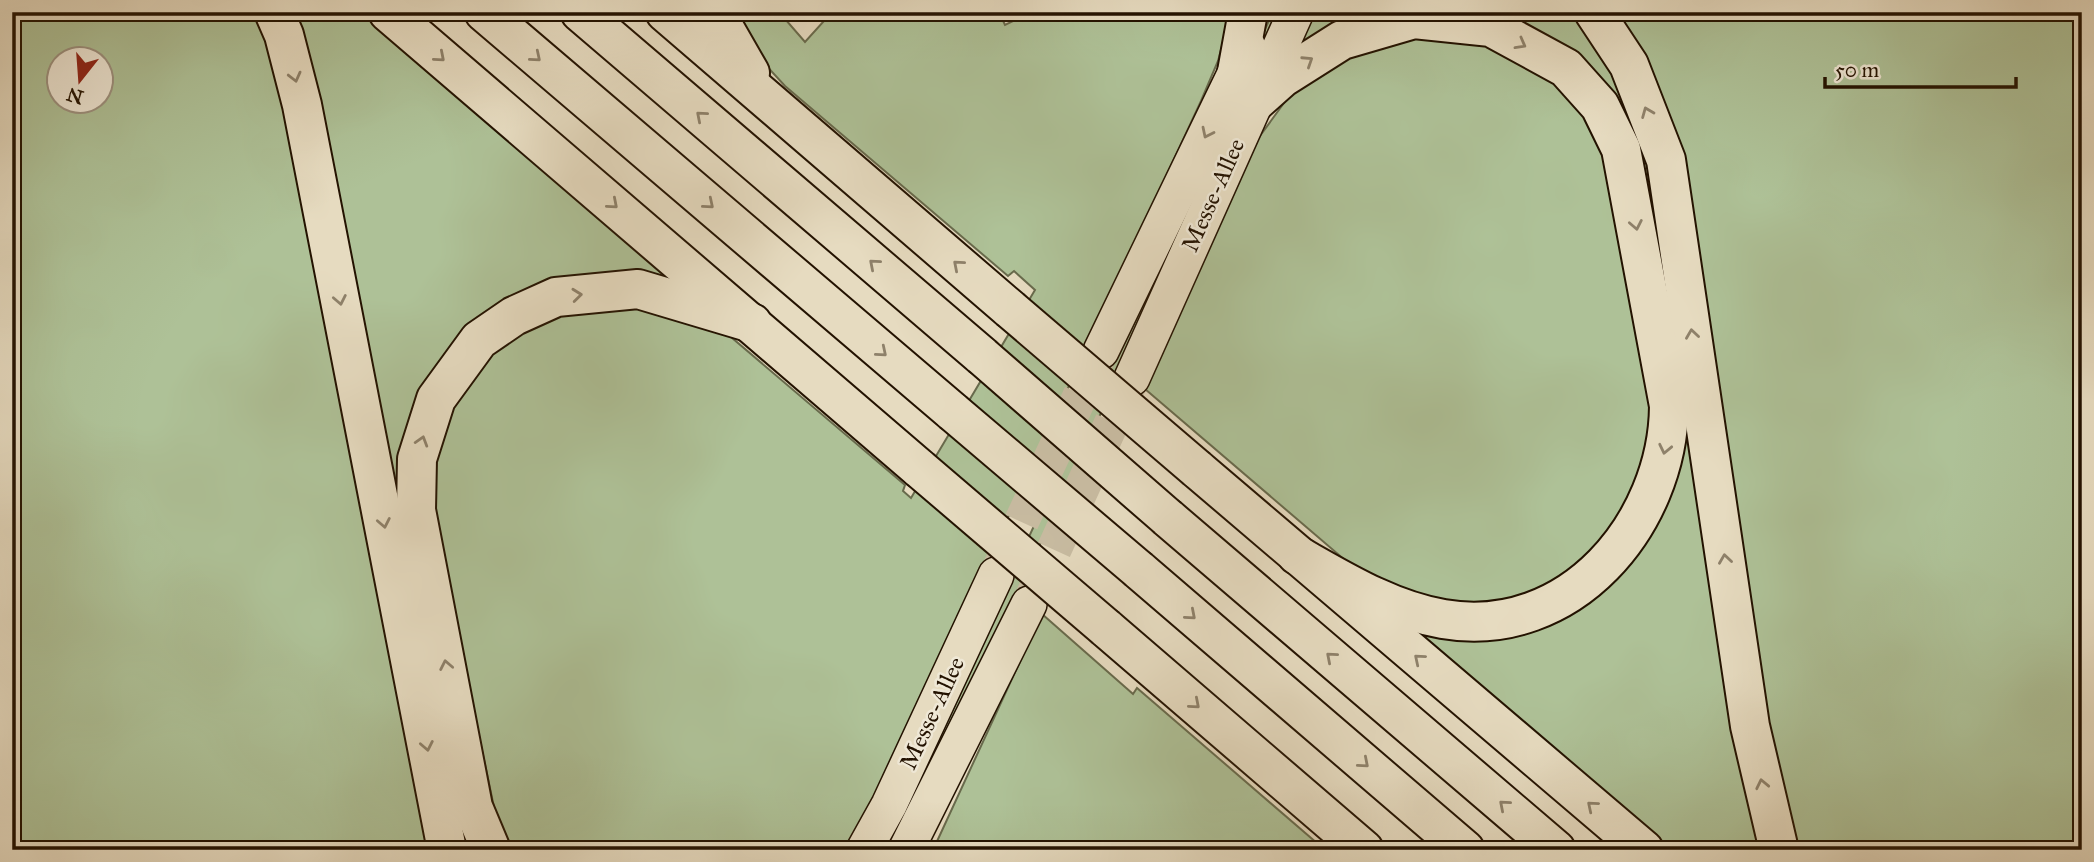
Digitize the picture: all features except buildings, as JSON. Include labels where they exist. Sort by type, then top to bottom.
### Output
[{"type":"highway","points":[[274,12],[284,35],[302,105],[447,850]]},
{"type":"highway","points":[[388,12],[1363,849]]},
{"type":"highway","points":[[484,12],[1465,850]]},
{"type":"highway","points":[[580,12],[1556,850]]},
{"type":"highway","points":[[665,12],[1644,850]]},
{"type":"highway","points":[[719,12],[743,65],[773,106]]},
{"type":"highway","points":[[1248,12],[1245,87],[1282,78],[1342,40],[1414,19],[1491,27],[1566,68],[1600,106],[1621,149],[1669,406],[1664,457],[1645,511],[1601,569],[1540,607],[1498,620],[1443,619],[1381,601],[1297,555]]},
{"type":"highway","points":[[1594,12],[1629,65],[1666,160],[1750,726],[1779,850]]},
{"type":"highway","points":[[491,850],[473,807],[416,510],[417,459],[436,399],[479,340],[514,316],[556,298],[638,289],[752,323]]},
{"type":"main road","name":"Messe-Allee","points":[[1132,378],[1245,87],[1265,12]]},
{"type":"main road","name":"Messe-Allee","points":[[1101,351],[1245,87],[1296,12]]},
{"type":"main road","name":"Messe-Allee","points":[[864,850],[889,805],[996,575]]},
{"type":"main road","name":"Messe-Allee","points":[[906,850],[1029,604]]},
{"type":"green space","points":[[12,12],[262,12],[274,44],[440,850],[12,850]]},
{"type":"green space","points":[[286,12],[364,12],[693,292],[559,285],[413,429],[479,850],[462,850]]},
{"type":"green space","points":[[733,12],[779,12],[805,42],[832,12],[862,18],[889,18],[928,12],[999,12],[1005,25],[1032,12],[1231,12],[1218,61],[1201,101],[870,815],[850,850],[503,850],[426,484],[456,386],[522,324],[631,301],[725,332],[905,485],[903,491],[911,498],[1035,290],[1014,271],[1008,276],[785,86],[761,60]]},
{"type":"green space","points":[[1273,12],[1287,12],[958,721],[903,833],[891,826],[947,713]]},
{"type":"green space","points":[[1311,12],[1384,12],[1319,41],[1293,45]]},
{"type":"green space","points":[[1478,12],[1580,12],[1649,145],[1766,850],[1665,850],[1410,630],[1512,628],[1670,487],[1634,150]]},
{"type":"green space","points":[[1609,12],[2082,12],[2082,850],[1795,850],[1767,749],[1686,189]]},
{"type":"green space","points":[[1381,36],[1507,44],[1597,119],[1655,425],[1638,498],[1589,561],[1519,599],[1478,606],[1430,603],[1353,567],[1145,389],[1257,140],[1292,92]]},
{"type":"green space","points":[[1042,614],[1133,694],[1137,688],[1325,850],[933,850]]},
{"type":"tunnel","points":[[999,570],[1101,351]]},
{"type":"tunnel","points":[[1032,598],[1132,378]]}]
